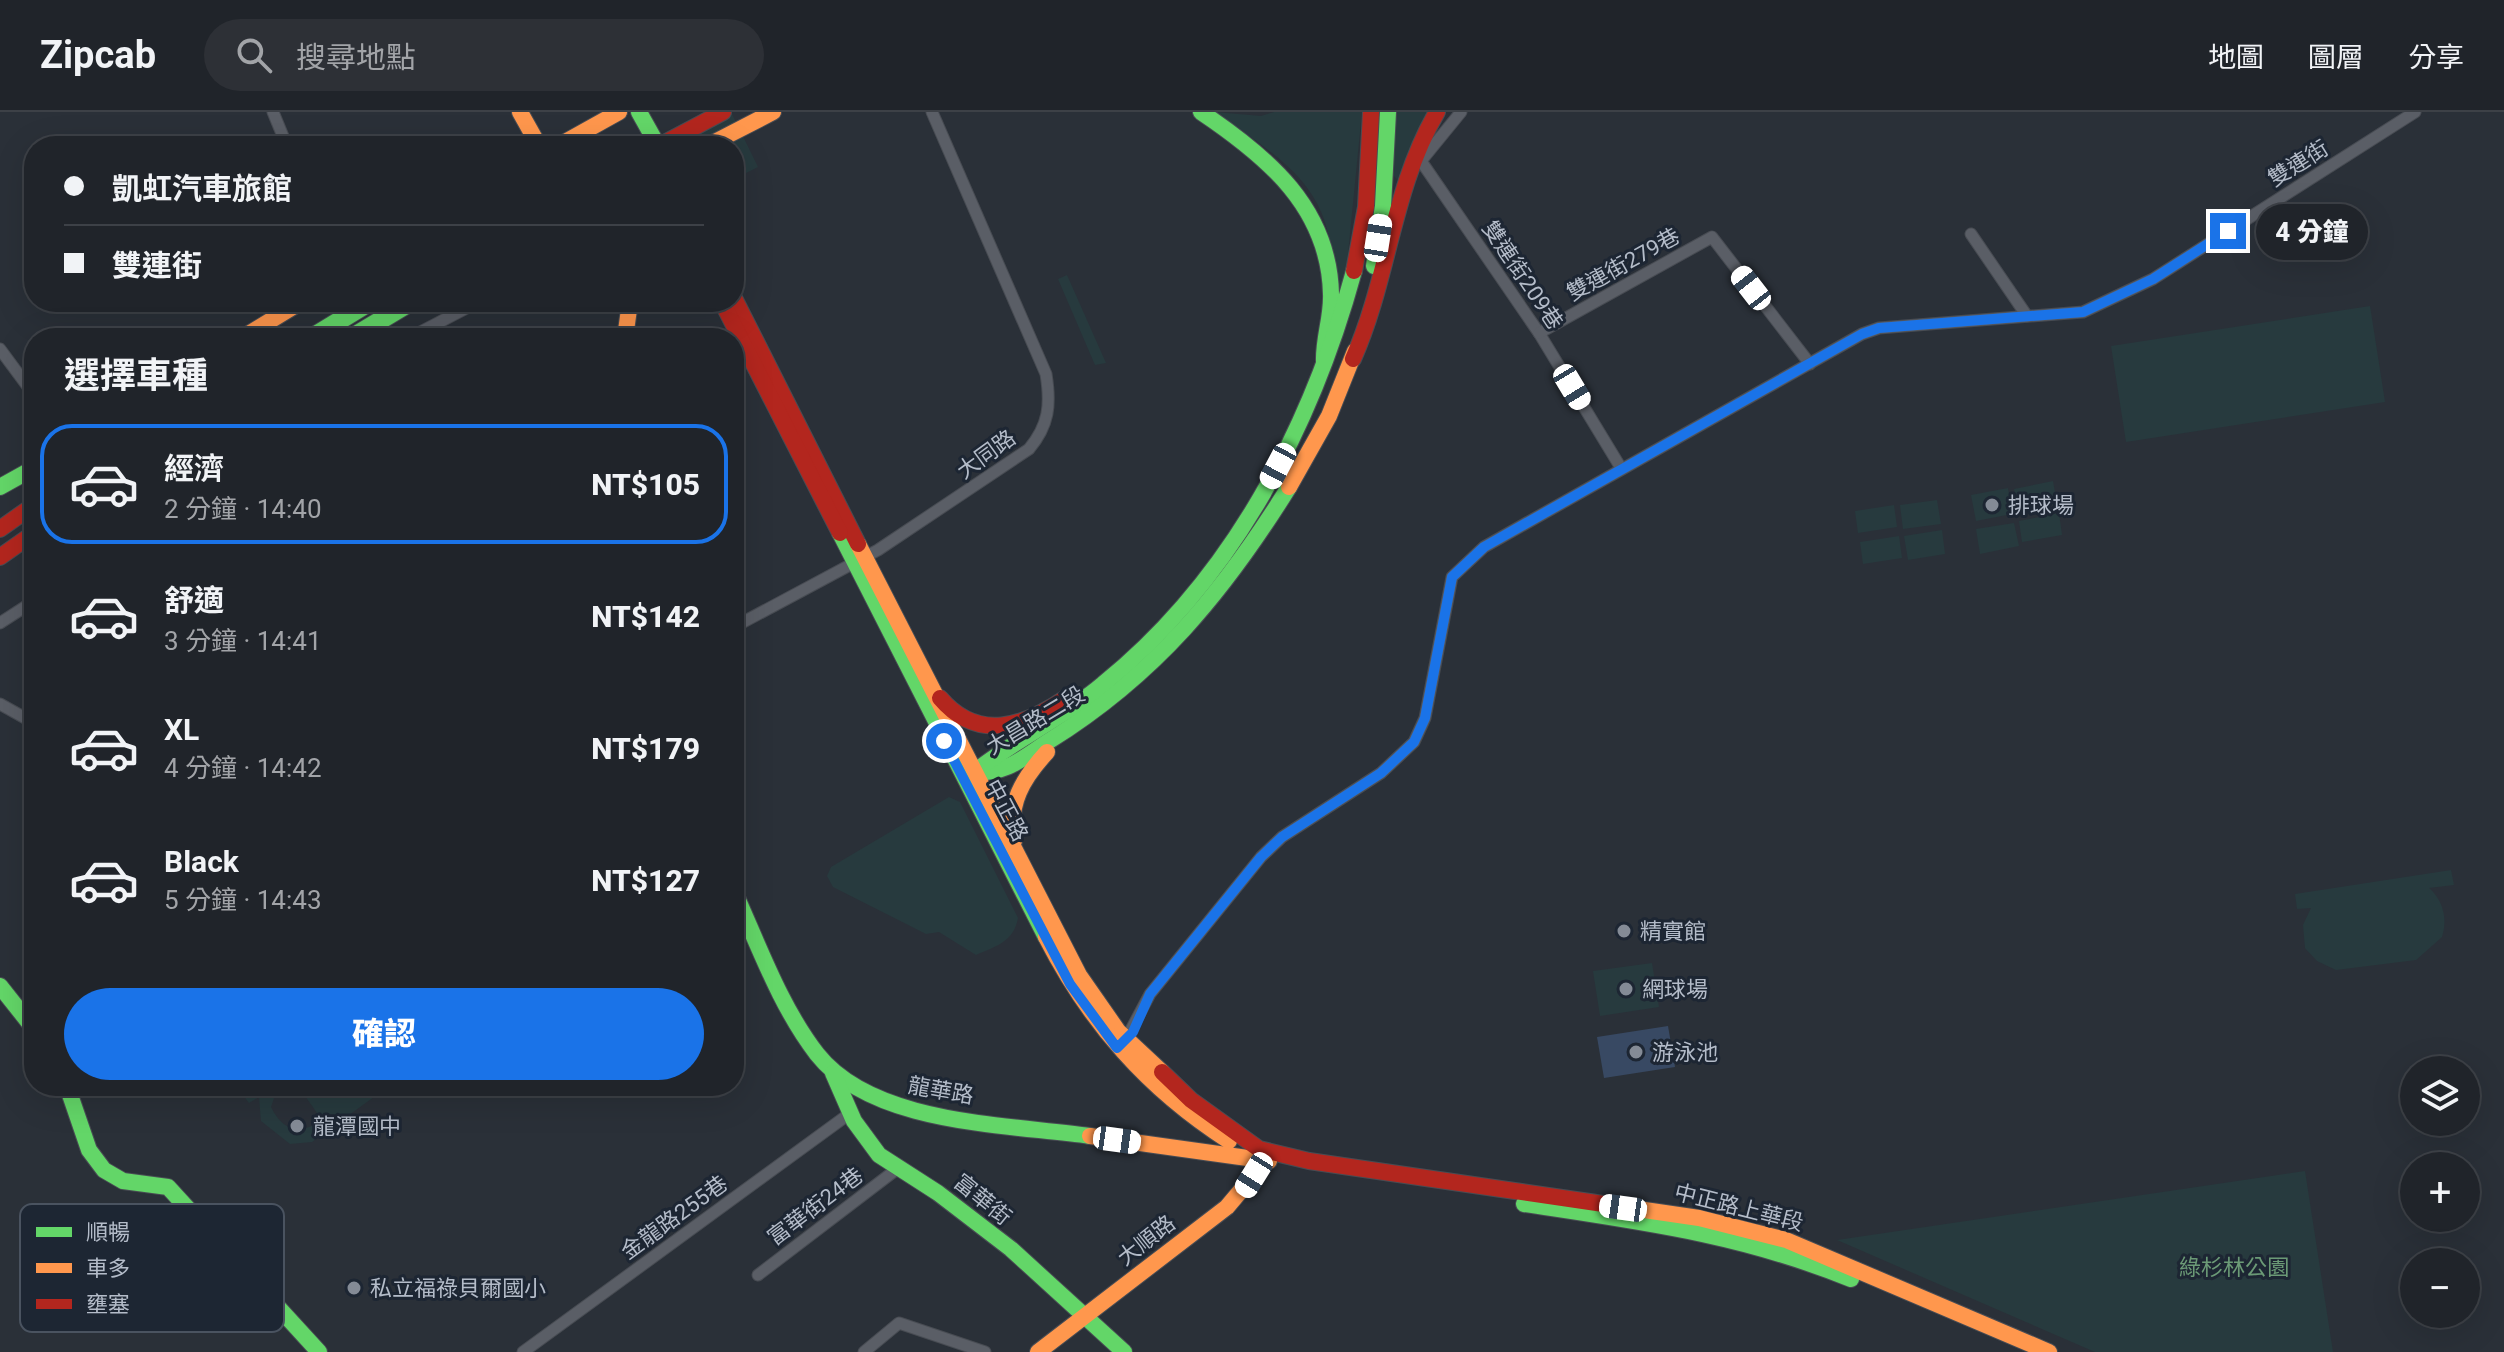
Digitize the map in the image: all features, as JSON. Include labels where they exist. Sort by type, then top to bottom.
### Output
[{"type":"main road","points":[[520,112],[533,136]]},
{"type":"main road","points":[[576,136],[619,112]]},
{"type":"main road","points":[[637,112],[643,136]]},
{"type":"main road","points":[[637,112],[653,136]]},
{"type":"main road","points":[[678,136],[723,112]]},
{"type":"main road","points":[[726,136],[773,112]]},
{"type":"main road","points":[[1201,112],[1282,171],[1315,223],[1323,245],[1331,295],[1324,362]]},
{"type":"main road","name":"大昌路二段","points":[[973,773],[1105,684],[1222,561],[1254,512],[1290,443],[1324,362],[1356,263],[1365,212],[1371,112]]},
{"type":"main road","name":"大昌路二段","points":[[973,773],[999,773],[1101,709],[1181,635],[1250,550],[1299,472],[1353,359],[1374,269],[1383,206],[1388,112]]},
{"type":"main road","points":[[1353,359],[1374,305],[1405,173],[1416,145],[1437,112]]},
{"type":"main road","points":[[258,328],[285,312]]},
{"type":"main road","points":[[327,328],[354,312]]},
{"type":"main road","points":[[368,328],[394,312]]},
{"type":"main road","name":"中正路","points":[[741,312],[1070,984],[1122,1045],[1257,1153]]},
{"type":"main road","name":"中正路","points":[[744,343],[926,677],[1079,975],[1122,1045]]},
{"type":"main road","points":[[0,487],[24,474]]},
{"type":"main road","points":[[0,529],[24,512]]},
{"type":"main road","points":[[0,557],[24,540]]},
{"type":"main road","points":[[926,677],[944,703],[962,717],[981,726],[1008,729],[1042,715],[1147,643]]},
{"type":"main road","points":[[1018,858],[1011,832],[1013,803],[1021,781],[1046,753],[1101,709]]},
{"type":"main road","name":"龍華路","points":[[744,912],[792,1012],[832,1071],[870,1097],[916,1112],[1203,1153],[1257,1153]]},
{"type":"main road","points":[[0,986],[24,1016]]},
{"type":"main road","name":"富華街","points":[[832,1071],[849,1114],[874,1150],[897,1169],[937,1192],[1070,1298],[1124,1352]]},
{"type":"main road","points":[[70,1096],[83,1135],[104,1170],[123,1181],[168,1187],[184,1204]]},
{"type":"main road","name":"大順路","points":[[1038,1352],[1227,1207],[1254,1175],[1257,1153]]},
{"type":"main road","name":"中正路上華段","points":[[1257,1153],[1307,1172],[1697,1230],[1758,1245],[1850,1279],[2022,1352]]},
{"type":"main road","name":"中正路上華段","points":[[1257,1153],[1699,1218],[1773,1236],[2049,1352]]},
{"type":"main road","points":[[284,1314],[319,1352]]},
{"type":"street","points":[[273,112],[283,136]]},
{"type":"street","name":"大同路","points":[[744,622],[860,560],[1029,449],[1044,431],[1051,402],[1046,374],[932,112]]},
{"type":"street","name":"雙連街209巷","points":[[1461,112],[1421,161],[1539,333],[1621,468]]},
{"type":"street","name":"雙連街","points":[[1122,1045],[1150,994],[1261,857],[1282,837],[1381,773],[1414,742],[1425,718],[1452,577],[1464,563],[1621,468],[1879,328],[2083,312],[2153,279],[2415,112]]},
{"type":"street","points":[[1971,234],[2027,316]]},
{"type":"street","name":"雙連街279巷","points":[[1539,333],[1712,237],[1810,364]]},
{"type":"street","points":[[357,312],[373,328]]},
{"type":"street","points":[[428,328],[459,312]]},
{"type":"street","points":[[0,349],[24,381]]},
{"type":"street","points":[[0,623],[24,607]]},
{"type":"street","points":[[0,704],[24,717]]},
{"type":"street","name":"金龍路255巷","points":[[523,1352],[849,1114]]},
{"type":"street","name":"富華街24巷","points":[[758,1275],[897,1169]]},
{"type":"street","points":[[864,1352],[899,1323],[968,1349],[985,1352]]},
{"type":"green space","points":[[731,112],[743,136],[685,136],[680,125]]},
{"type":"green space","points":[[1215,112],[1261,116],[1274,112],[1362,112],[1347,264],[1338,306],[1328,236],[1314,197],[1290,168]]},
{"type":"green space","points":[[1396,112],[1429,112],[1399,181],[1393,175]]},
{"type":"green space","points":[[744,138],[758,167],[744,174]]},
{"type":"green space","points":[[1067,275],[1106,363],[1095,365],[1058,279]]},
{"type":"green space","points":[[2370,306],[2385,402],[2126,442],[2111,346]]},
{"type":"green space","points":[[2053,481],[2057,504],[2018,511],[2014,489]]},
{"type":"green space","name":"排球場","points":[[2008,488],[2012,514],[1976,521],[1971,495]]},
{"type":"green space","points":[[1937,500],[1941,524],[1903,529],[1900,505]]},
{"type":"green space","points":[[1894,505],[1897,527],[1858,533],[1855,511]]},
{"type":"green space","points":[[2059,513],[2062,535],[2022,542],[2019,521]]},
{"type":"green space","name":"排球場","points":[[2014,523],[2019,546],[1980,554],[1976,529]]},
{"type":"green space","points":[[1942,530],[1945,554],[1908,560],[1904,536]]},
{"type":"green space","points":[[1899,536],[1902,558],[1863,564],[1860,542]]},
{"type":"green space","points":[[949,797],[960,802],[1018,918],[1008,937],[976,955],[939,932],[926,934],[833,887],[827,876],[831,867]]},
{"type":"green space","points":[[2451,870],[2454,885],[2429,888],[2443,910],[2442,937],[2416,960],[2336,970],[2317,961],[2305,948],[2303,925],[2311,908],[2297,909],[2295,894]]},
{"type":"green space","name":"網球場","points":[[1652,963],[1659,1007],[1600,1016],[1593,971]]},
{"type":"green space","points":[[244,1096],[275,1096],[271,1107],[281,1122],[300,1129],[322,1120],[305,1096],[375,1096],[312,1142],[290,1144],[261,1121],[259,1097],[249,1103]]},
{"type":"green space","name":"綠杉林公園","points":[[2305,1171],[2333,1352],[2095,1352],[1837,1240]]},
{"type":"water","name":"游泳池","points":[[1668,1026],[1675,1067],[1604,1078],[1597,1037]]},
{"type":"traffic: fast","points":[[639,112],[652,136]]},
{"type":"traffic: fast","points":[[1201,112],[1271,167],[1307,210],[1328,263],[1331,294],[1324,362]]},
{"type":"traffic: fast","points":[[1374,266],[1383,206],[1388,112]]},
{"type":"traffic: fast","points":[[973,773],[1103,684],[1149,643],[1191,598],[1228,549],[1290,443],[1315,387],[1354,271]]},
{"type":"traffic: fast","points":[[327,328],[354,312]]},
{"type":"traffic: fast","points":[[368,328],[394,312]]},
{"type":"traffic: fast","points":[[0,487],[24,474]]},
{"type":"traffic: fast","points":[[973,773],[996,771],[1021,759],[1087,715],[1154,660],[1212,597],[1289,487]]},
{"type":"traffic: fast","points":[[840,533],[1046,937]]},
{"type":"traffic: fast","points":[[744,914],[792,1016],[817,1054],[841,1077],[871,1095],[943,1117],[1090,1136]]},
{"type":"traffic: fast","points":[[0,986],[24,1016]]},
{"type":"traffic: fast","points":[[833,1073],[854,1121],[879,1155],[938,1193],[1011,1249],[1124,1352]]},
{"type":"traffic: fast","points":[[70,1096],[89,1150],[104,1170],[123,1181],[168,1187],[184,1204]]},
{"type":"traffic: fast","points":[[1524,1204],[1690,1231],[1769,1251],[1851,1279]]},
{"type":"traffic: fast","points":[[284,1314],[319,1352]]},
{"type":"traffic: slow","points":[[520,112],[533,136]]},
{"type":"traffic: slow","points":[[576,136],[619,112]]},
{"type":"traffic: slow","points":[[726,136],[773,112]]},
{"type":"traffic: slow","points":[[258,328],[285,312]]},
{"type":"traffic: slow","points":[[626,328],[629,312]]},
{"type":"traffic: slow","points":[[1289,487],[1329,416],[1355,351]]},
{"type":"traffic: slow","points":[[858,544],[1079,975],[1118,1031],[1162,1072]]},
{"type":"traffic: slow","points":[[1014,841],[1013,815],[1019,792],[1047,752]]},
{"type":"traffic: slow","points":[[1046,937],[1082,998],[1124,1052],[1172,1099],[1229,1141]]},
{"type":"traffic: slow","points":[[1090,1136],[1269,1161]]},
{"type":"traffic: slow","points":[[1038,1352],[1227,1207],[1254,1175],[1259,1149]]},
{"type":"traffic: slow","points":[[1617,1206],[1699,1218],[1786,1240],[2049,1352]]},
{"type":"traffic: jam","points":[[678,136],[723,112]]},
{"type":"traffic: jam","points":[[1354,271],[1366,207],[1371,112]]},
{"type":"traffic: jam","points":[[1353,359],[1375,297],[1410,172],[1437,112]]},
{"type":"traffic: jam","points":[[727,312],[735,328]]},
{"type":"traffic: jam","points":[[741,312],[858,544]]},
{"type":"traffic: jam","points":[[744,345],[840,533]]},
{"type":"traffic: jam","points":[[0,529],[24,512]]},
{"type":"traffic: jam","points":[[0,557],[24,540]]},
{"type":"traffic: jam","points":[[940,698],[970,721],[986,725],[1018,722],[1066,698]]},
{"type":"traffic: jam","points":[[1162,1072],[1191,1100],[1259,1149],[1309,1161],[1617,1206]]},
{"type":"place","name":"排球場","points":[[1992,505]]},
{"type":"place","name":"精實館","points":[[1624,931]]},
{"type":"place","name":"網球場","points":[[1626,989]]},
{"type":"place","name":"游泳池","points":[[1636,1052]]},
{"type":"place","name":"龍潭國中","points":[[297,1126]]},
{"type":"place","name":"私立福祿貝爾國小","points":[[354,1288]]},
{"type":"route","points":[[944,741],[1070,984],[1087,1012],[1117,1048],[1133,1032],[1150,994],[1261,857],[1282,837],[1381,773],[1414,742],[1425,718],[1452,577],[1484,547],[1862,334],[1879,328],[1953,320],[2083,312],[2153,279],[2228,231]]}]
